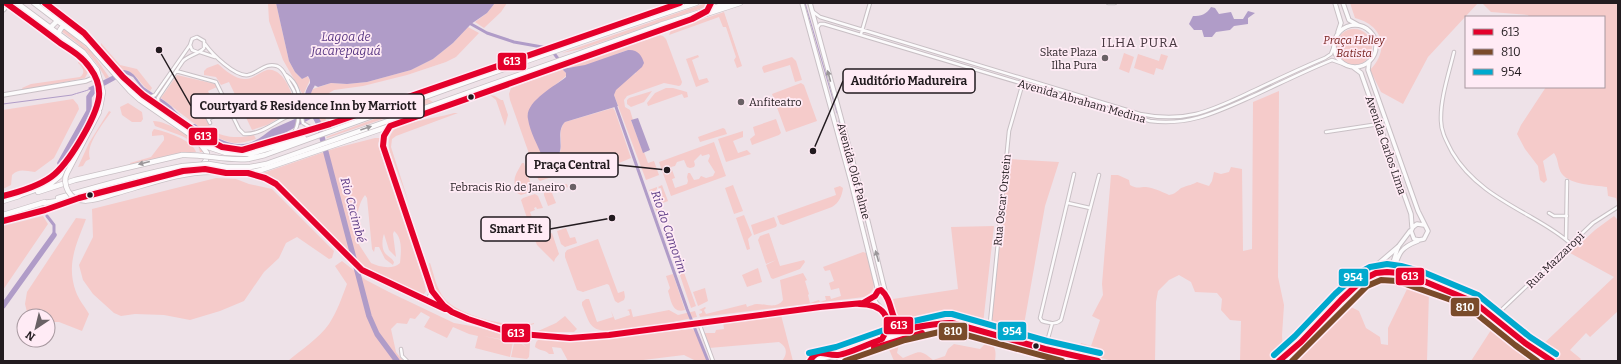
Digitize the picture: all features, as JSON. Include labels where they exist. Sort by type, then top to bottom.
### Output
[{"type":"main road","points":[[3,201],[49,185],[56,180],[64,170],[100,108],[103,97],[97,70],[83,52],[17,3]]},
{"type":"main road","points":[[34,3],[88,44],[122,79],[135,96],[193,137],[216,150],[238,154],[266,150],[293,140],[319,135]]},
{"type":"main road","points":[[45,3],[84,33],[114,71]]},
{"type":"main road","points":[[18,196],[28,195],[75,180],[182,155],[205,155],[236,160],[265,155],[450,87],[547,55],[556,48],[680,3]]},
{"type":"main road","points":[[122,79],[205,138],[222,146],[242,150],[325,126],[538,52],[556,48],[696,3]]},
{"type":"main road","points":[[692,19],[706,13],[710,9],[711,3]]},
{"type":"main road","points":[[565,61],[729,3]]},
{"type":"main road","points":[[101,89],[88,129],[65,180],[68,190],[74,197],[88,201],[194,172],[226,173],[261,170],[330,143],[556,64],[740,3]]},
{"type":"main road","points":[[7,4],[84,60],[98,80]]},
{"type":"main road","points":[[50,27],[56,19],[56,11]]},
{"type":"main road","points":[[32,21],[43,27],[50,27]]},
{"type":"main road","points":[[58,40],[58,33],[65,26],[70,25],[84,33]]},
{"type":"main road","points":[[330,143],[390,126],[556,64]]},
{"type":"main road","points":[[377,115],[378,108]]},
{"type":"main road","points":[[3,215],[73,193],[160,171],[202,166],[207,158],[206,149],[193,137]]},
{"type":"main road","points":[[3,221],[183,169],[209,164],[227,167],[250,167],[266,164],[322,146]]},
{"type":"main road","points":[[3,196],[35,185],[52,176],[57,173],[72,155]]},
{"type":"main road","points":[[183,169],[205,169],[226,173]]},
{"type":"main road","points":[[43,203],[79,198]]},
{"type":"main road","points":[[1279,361],[1291,352],[1326,314],[1365,278],[1370,271],[1398,248]]},
{"type":"main road","points":[[1396,263],[1407,276]]},
{"type":"main road","points":[[1365,278],[1376,273],[1392,272],[1466,298],[1494,317],[1510,331],[1552,361]]},
{"type":"main road","points":[[894,321],[901,328],[920,328]]},
{"type":"main road","points":[[811,361],[813,356],[818,353],[838,355],[882,339],[947,322],[952,322],[1045,349],[1098,361]]},
{"type":"main road","points":[[838,361],[891,342],[937,328],[959,325]]},
{"type":"street","name":"Avenida Olof Palme","points":[[802,3],[849,175],[878,291]]},
{"type":"street","name":"Avenida Olof Palme","points":[[810,3],[816,30],[859,184],[886,293]]},
{"type":"street","points":[[861,34],[870,3]]},
{"type":"street","points":[[1108,3],[1115,3]]},
{"type":"street","points":[[1335,3],[1342,23],[1334,46],[1338,58],[1346,65],[1359,67],[1369,62],[1375,52],[1375,41],[1369,31],[1349,20],[1343,3]]},
{"type":"street","points":[[4,10],[7,4]]},
{"type":"street","name":"Avenida Abraham Medina","points":[[812,11],[820,17],[1140,114],[1164,117],[1178,117],[1204,113],[1325,58],[1330,55],[1334,46]]},
{"type":"street","name":"Avenida Abraham Medina","points":[[816,30],[820,24],[824,24],[1110,110],[1158,122],[1190,120],[1215,113],[1332,60],[1346,65]]},
{"type":"street","points":[[1338,35],[1345,28],[1359,26]]},
{"type":"street","points":[[149,98],[157,92],[190,45],[192,39],[197,37],[203,40],[215,57]]},
{"type":"street","points":[[155,111],[161,94],[176,71],[187,58],[203,49],[205,44]]},
{"type":"street","points":[[190,45],[192,50],[215,57],[243,75],[250,74],[267,66],[276,66],[283,70],[296,94],[298,112],[297,127],[288,137]]},
{"type":"street","points":[[914,51],[916,46]]},
{"type":"street","points":[[1454,52],[1441,116],[1442,131],[1455,156],[1471,176],[1486,190],[1551,228],[1571,244]]},
{"type":"street","points":[[939,58],[941,56],[940,53]]},
{"type":"street","points":[[946,60],[945,58],[947,55]]},
{"type":"street","name":"Avenida Carlos Lima","points":[[1369,62],[1368,70],[1424,225]]},
{"type":"street","name":"Avenida Carlos Lima","points":[[1353,67],[1361,73],[1379,124],[1410,214],[1412,237],[1419,240]]},
{"type":"street","points":[[176,71],[216,82],[242,133],[246,134],[265,128],[298,112]]},
{"type":"street","points":[[89,80],[93,72]]},
{"type":"street","points":[[286,75],[292,80],[298,92],[303,124],[309,128],[315,129]]},
{"type":"street","name":"Rua Oscar Orstein","points":[[990,323],[1009,131],[1024,79]]},
{"type":"street","points":[[3,95],[86,82],[89,80],[98,80]]},
{"type":"street","points":[[1110,110],[1112,105]]},
{"type":"street","points":[[1117,111],[1116,108],[1118,107]]},
{"type":"street","points":[[208,119],[230,109]]},
{"type":"street","points":[[205,113],[210,123]]},
{"type":"street","points":[[1326,132],[1379,124]]},
{"type":"street","points":[[390,126],[384,136],[383,146],[432,291],[439,301],[452,312]]},
{"type":"street","points":[[248,172],[276,184],[353,263],[362,270],[468,320],[502,330],[544,337],[570,338],[820,307],[863,304],[877,306],[881,308],[885,314],[887,324],[886,332],[882,339]]},
{"type":"street","points":[[1074,174],[1040,318],[1042,321],[1052,324],[1058,323],[1061,320],[1099,175]]},
{"type":"street","points":[[1566,239],[1567,180]]},
{"type":"street","points":[[1068,203],[1090,208]]},
{"type":"street","name":"Rua Mazzaropi","points":[[1494,317],[1597,220],[1618,207]]},
{"type":"street","points":[[1549,213],[1554,216],[1567,216]]},
{"type":"street","points":[[1417,224],[1424,225],[1427,228],[1427,234],[1424,239],[1404,247],[1401,250],[1392,272],[1398,248],[1417,224]]},
{"type":"street","points":[[424,300],[429,298],[432,291]]},
{"type":"street","points":[[863,304],[875,296],[878,291],[886,293],[894,321],[896,335],[891,342]]},
{"type":"street","points":[[875,296],[874,300],[877,306]]},
{"type":"street","points":[[881,308],[885,307],[888,303]]},
{"type":"street","points":[[698,323],[713,361]]},
{"type":"street","points":[[1045,349],[1052,324]]},
{"type":"street","points":[[401,348],[402,356],[408,361]]},
{"type":"green space","points":[[268,3],[276,3],[289,61],[295,72],[302,79],[307,76],[310,80],[303,95],[283,60],[269,21]]},
{"type":"green space","points":[[495,3],[507,3],[501,12],[484,28],[475,22],[487,13]]},
{"type":"green space","points":[[708,3],[708,6],[581,49],[562,53]]},
{"type":"green space","points":[[1350,3],[1478,3],[1428,57],[1403,104],[1381,92],[1370,70],[1380,54],[1380,39],[1372,26],[1365,21],[1355,18]]},
{"type":"green space","points":[[1482,3],[1618,3],[1617,202],[1616,198],[1608,196],[1607,187],[1583,184],[1566,178],[1560,171],[1557,158],[1554,153],[1543,161],[1547,180],[1544,183],[1540,180],[1538,166],[1525,149],[1517,134],[1521,125],[1545,88],[1605,88],[1605,16],[1528,16],[1491,12]]},
{"type":"green space","points":[[724,12],[742,66],[737,68],[734,60],[736,57],[726,27],[723,27],[719,17],[669,35],[671,30]]},
{"type":"green space","points":[[468,27],[479,33],[456,57],[446,62],[407,75],[363,86],[334,90],[329,93],[323,104],[326,121],[320,123],[309,97],[310,92],[313,89],[331,83],[347,84],[367,82],[411,70],[433,59],[453,43]]},
{"type":"green space","points":[[63,28],[91,51],[109,77],[106,79],[97,64],[87,52],[61,31]]},
{"type":"green space","name":"Praça Helley Batista","points":[[1354,29],[1364,32],[1369,37],[1372,47],[1369,57],[1364,62],[1354,65],[1344,62],[1339,57],[1336,47],[1339,37],[1344,32]]},
{"type":"green space","points":[[659,35],[666,39],[682,82],[681,85],[679,86],[664,83],[627,96],[624,100],[625,107],[630,110],[633,120],[631,120],[648,163],[654,161],[659,175],[646,180],[614,95],[619,85],[636,73],[628,50],[583,66],[568,67]]},
{"type":"green space","points":[[101,43],[120,65],[137,69],[152,88],[150,91],[134,75],[127,71],[122,71],[101,47]]},
{"type":"green space","points":[[1124,53],[1134,57],[1129,73],[1119,69]]},
{"type":"green space","points":[[1138,54],[1159,61],[1161,54],[1168,56],[1163,70],[1156,68],[1154,75],[1134,68]]},
{"type":"green space","points":[[698,55],[699,57],[692,60],[699,80],[707,78],[709,82],[696,87],[686,59]]},
{"type":"green space","points":[[792,57],[796,61],[802,80],[795,82],[790,65],[764,73],[762,68],[763,66]]},
{"type":"green space","points":[[79,61],[88,72],[85,78],[23,90],[22,88],[31,84],[80,77],[83,72],[78,63]]},
{"type":"green space","points":[[218,64],[230,74],[241,79],[250,78],[267,70],[273,70],[283,78],[287,84],[293,97],[295,109],[267,125],[252,130],[229,82],[221,85],[216,77],[204,75],[204,71],[207,68]]},
{"type":"green space","points":[[562,69],[566,73],[566,76],[536,101],[529,111],[556,157],[561,150],[561,131],[565,122],[613,108],[631,158],[619,163],[617,157],[614,156],[540,181],[538,179],[509,94],[511,88]]},
{"type":"green space","points":[[177,75],[215,84],[217,87],[208,91],[215,106],[204,112],[212,129],[221,135],[244,137],[254,135],[256,139],[235,143],[216,137],[196,125],[161,98]]},
{"type":"green space","points":[[801,83],[804,85],[817,121],[786,132],[772,94]]},
{"type":"green space","points":[[666,88],[673,88],[687,92],[688,97],[684,98],[682,94],[648,106],[647,103],[655,93]]},
{"type":"green space","points":[[652,91],[644,102],[631,107],[627,104],[627,100],[629,98]]},
{"type":"green space","points":[[1279,91],[1278,277],[1284,305],[1282,335],[1283,353],[1271,361],[1240,361],[1241,321],[1230,320],[1221,310],[1222,299],[1217,293],[1195,292],[1191,282],[1179,275],[1169,280],[1158,291],[1156,302],[1155,361],[1112,361],[1079,352],[1081,343],[1091,346],[1100,320],[1092,316],[1103,295],[1102,284],[1111,175],[1118,175],[1129,180],[1130,185],[1134,187],[1146,187],[1169,195],[1197,182],[1209,186],[1214,172],[1221,174],[1229,172],[1231,167],[1242,169],[1243,251],[1252,249],[1253,102]]},
{"type":"green space","points":[[490,95],[503,100],[508,115],[505,126],[496,100]]},
{"type":"green space","points":[[73,99],[78,105],[79,109],[54,158],[35,172],[22,170],[17,171],[12,175],[11,185],[3,189],[3,110]]},
{"type":"green space","points":[[428,99],[433,102],[327,138],[326,137]]},
{"type":"green space","points":[[128,103],[142,112],[143,119],[141,122],[132,122],[122,115],[120,107]]},
{"type":"green space","points":[[109,111],[111,112],[92,141],[89,153],[90,159],[86,161],[83,166],[78,167],[89,143]]},
{"type":"green space","points":[[458,113],[396,136],[392,139],[391,147],[409,203],[390,152],[389,141],[391,133],[404,125]]},
{"type":"green space","points":[[776,119],[781,133],[752,145],[750,139],[755,135],[753,127]]},
{"type":"green space","points":[[153,121],[167,124],[182,132],[201,147],[205,152],[200,152],[198,145],[182,136],[155,126]]},
{"type":"green space","points":[[723,128],[727,134],[700,142],[698,137]]},
{"type":"green space","points":[[154,129],[184,140],[194,148],[196,152],[173,154],[131,166],[130,163],[151,157],[164,140],[163,135],[152,136]]},
{"type":"green space","points":[[743,131],[743,137],[733,141],[738,153],[747,150],[751,154],[726,162],[718,139]]},
{"type":"green space","points":[[380,138],[378,144],[424,282],[426,291],[424,294],[420,296],[373,274],[356,263],[279,184],[263,173],[336,148]],"holes":[[[365,195],[367,198],[372,249],[374,252],[375,247],[379,247],[385,259],[393,265],[394,262],[385,253],[382,242],[384,234],[389,250],[396,257],[393,234],[394,231],[399,238],[401,246],[400,263],[394,267],[378,266],[371,263],[358,243],[361,223],[358,221],[357,223],[358,212],[361,201]]]},
{"type":"green space","points":[[714,142],[726,176],[671,196],[659,162]],"holes":[[[701,154],[702,156],[709,154],[710,156],[708,161],[715,172],[713,176],[706,178],[701,176],[699,179],[694,180],[690,173],[688,173],[687,184],[675,188],[672,179],[675,178],[671,167],[675,166],[677,162],[684,160],[687,167],[694,167],[694,161]]]},
{"type":"green space","points":[[1008,159],[1059,162],[1045,206],[1022,336],[991,328]]},
{"type":"green space","points":[[522,163],[524,163],[532,188],[531,192],[521,195],[517,193],[515,180],[516,174]]},
{"type":"green space","points":[[216,178],[236,179],[249,184],[272,189],[334,251],[332,258],[329,259],[297,237],[286,243],[279,258],[264,272],[244,301],[220,311],[190,320],[164,315],[135,314],[121,316],[114,313],[93,294],[83,280],[79,265],[93,237],[92,209]]},
{"type":"green space","points":[[562,184],[567,184],[568,187],[552,193],[556,203],[548,206],[544,191]]},
{"type":"green space","points":[[662,185],[668,201],[660,204],[662,212],[657,213],[649,190],[657,187],[656,190],[658,194],[662,192],[661,188],[658,187]]},
{"type":"green space","points":[[733,185],[743,211],[734,214],[725,188]]},
{"type":"green space","points":[[840,186],[843,188],[841,196],[837,203],[832,207],[783,225],[780,224],[777,216],[836,195],[834,188]]},
{"type":"green space","points":[[535,194],[538,196],[543,208],[537,209],[536,207],[534,208],[535,210],[530,212],[533,220],[530,221],[527,218],[521,200]]},
{"type":"green space","points":[[744,215],[752,235],[748,239],[750,249],[747,250],[736,218]]},
{"type":"green space","points":[[43,216],[48,224],[3,290],[3,226]]},
{"type":"green space","points":[[1614,216],[1618,220],[1618,311],[1590,337],[1586,333],[1570,350],[1581,359],[1579,361],[1555,361],[1538,349],[1614,277],[1570,253],[1595,230]]},
{"type":"green space","points":[[774,217],[777,225],[776,227],[754,235],[751,225]]},
{"type":"green space","points":[[76,218],[86,219],[76,246],[72,264],[73,282],[76,292],[89,314],[82,331],[56,322],[56,308],[26,308],[25,304],[27,292]]},
{"type":"green space","points":[[535,225],[539,238],[544,236],[547,238],[547,235],[552,233],[559,254],[554,262],[537,245],[531,229],[532,226]]},
{"type":"green space","points":[[994,226],[983,324],[956,317],[946,317],[913,325],[904,324],[901,322],[896,313],[893,299],[958,289],[951,227]]},
{"type":"green space","points":[[566,228],[570,238],[575,237],[577,243],[565,247],[561,244],[557,231]]},
{"type":"green space","points":[[769,233],[780,266],[804,260],[805,262],[800,269],[773,279],[771,278],[766,265],[776,260],[766,264],[758,240],[760,236]]},
{"type":"green space","points":[[598,239],[618,293],[624,291],[624,300],[618,303],[615,301],[609,285],[607,284],[583,292],[577,290],[565,257],[567,250]]},
{"type":"green space","points":[[672,239],[696,306],[691,308],[668,240]]},
{"type":"green space","points":[[863,252],[866,253],[874,278],[873,289],[870,294],[864,297],[700,317],[699,314],[702,313],[702,311],[699,310],[705,307],[706,308],[704,310],[706,314],[746,304],[747,307],[756,304],[775,305],[781,303],[783,300],[780,280],[803,273],[807,280],[805,281],[810,303],[819,300],[820,302],[826,300],[825,296],[830,296],[831,299],[841,296],[839,288],[831,290],[829,283],[834,281],[830,270],[825,271],[823,267]]},
{"type":"green space","points":[[342,261],[366,280],[454,323],[477,327],[528,341],[530,344],[529,357],[527,359],[511,357],[514,343],[522,344],[527,348],[522,343],[483,336],[513,342],[510,357],[475,348],[478,336],[453,327],[447,338],[424,327],[430,317],[421,312],[415,319],[410,318],[407,324],[397,323],[391,329],[396,352],[403,361],[288,361],[310,344],[332,319],[347,284],[335,266]]},
{"type":"green space","points":[[429,263],[441,294],[451,304],[461,310],[486,320],[500,323],[525,325],[534,324],[525,326],[512,326],[484,321],[470,317],[447,305],[435,290]]},
{"type":"green space","points":[[758,268],[762,282],[747,287],[742,275]]},
{"type":"green space","points":[[673,274],[685,310],[677,310],[671,302],[668,291],[670,288],[666,276]]},
{"type":"green space","points":[[1409,285],[1429,292],[1427,361],[1287,361],[1292,358],[1355,292],[1360,292],[1351,307],[1359,311],[1366,328],[1380,337],[1381,344],[1388,345],[1388,328]]},
{"type":"green space","points":[[705,288],[708,301],[698,306],[693,292]]},
{"type":"green space","points":[[589,299],[597,322],[613,317],[611,311],[615,320],[630,315],[629,311],[627,310],[631,309],[633,317],[669,310],[678,315],[695,311],[697,317],[659,325],[607,331],[596,329],[588,320],[582,305],[582,302]]},
{"type":"green space","points":[[781,315],[793,361],[782,361],[786,350],[779,342],[709,348],[704,333],[715,333],[716,330],[724,329],[723,322]]},
{"type":"green space","points":[[565,316],[577,329],[574,332],[536,332],[556,323]]},
{"type":"green space","points":[[1493,327],[1539,361],[1471,361]]},
{"type":"green space","points":[[692,329],[696,332],[707,361],[696,361],[684,355],[635,361],[568,361],[561,348],[552,347],[554,354],[549,354],[535,347],[538,340],[545,337],[589,339]]},
{"type":"green space","points":[[899,344],[897,353],[903,358],[919,352],[925,354],[933,360],[945,356],[948,349],[954,344],[980,349],[985,344],[989,344],[994,347],[996,355],[995,361],[894,361],[888,347]]},
{"type":"water","name":"Lagoa de Jacarepaguá","points":[[276,3],[495,3],[487,13],[471,24],[453,43],[433,59],[411,70],[367,82],[347,84],[331,83],[318,87],[310,83],[308,76],[302,79],[295,72],[289,61]]},
{"type":"water","points":[[1211,7],[1215,8],[1219,14],[1231,12],[1234,19],[1243,19],[1248,11],[1255,13],[1248,18],[1248,24],[1234,26],[1230,30],[1216,32],[1212,37],[1204,37],[1202,30],[1194,30],[1189,24],[1193,16],[1198,16],[1207,12]]},
{"type":"water","points":[[628,50],[634,50],[639,53],[644,63],[642,67],[616,90],[614,95],[618,106],[565,122],[560,133],[561,145],[558,155],[553,158],[543,158],[532,134],[528,119],[528,113],[535,101],[566,77],[566,73],[562,69],[585,65]]},
{"type":"water","points":[[124,70],[134,75],[145,88],[168,103],[192,124],[195,124],[215,137],[231,143],[246,144],[254,141],[272,129],[311,111],[314,117],[274,139],[247,149],[221,146],[186,124],[143,90],[133,77],[126,74],[93,92],[88,88]]},
{"type":"water","points":[[638,118],[650,150],[643,153],[631,120]]},
{"type":"waterway","points":[[805,3],[837,113]]},
{"type":"waterway","points":[[471,24],[487,33],[514,42],[548,48]]},
{"type":"waterway","points":[[553,52],[565,68]]},
{"type":"waterway","name":"Rio Cacimbé","points":[[312,85],[309,90],[308,100],[310,108],[318,122],[369,316],[377,334],[397,361]]},
{"type":"waterway","points":[[60,163],[89,111],[89,97],[97,86]]},
{"type":"waterway","points":[[3,104],[72,95],[90,89]]},
{"type":"waterway","name":"Rio do Camorim","points":[[616,107],[687,309],[708,361]]},
{"type":"waterway","points":[[839,121],[869,233]]},
{"type":"waterway","points":[[47,216],[54,225],[54,235]]},
{"type":"waterway","points":[[3,306],[54,235]]},
{"type":"transit line","name":"613","points":[[3,196],[22,191],[46,181],[58,171],[73,152],[87,128],[93,117],[99,97],[96,78],[84,60],[6,3]]},
{"type":"transit line","name":"613","points":[[45,3],[84,33],[123,77],[143,95],[205,138],[222,147],[242,150],[330,124],[680,3]]},
{"type":"transit line","name":"613","points":[[711,3],[707,11],[692,19],[390,126],[384,136],[383,146],[432,291],[444,306],[452,312],[468,319],[502,330],[521,334],[570,338],[609,335],[820,307],[863,303],[875,296],[878,291],[881,290],[888,299],[894,319],[901,328],[914,328],[952,323],[1045,349],[1098,361]]},
{"type":"transit line","name":"613","points":[[3,221],[45,210],[79,198],[183,171],[205,169],[226,173],[248,173],[265,178],[276,184],[362,270],[445,309]]},
{"type":"transit line","name":"954","points":[[1274,355],[1357,274],[1370,267],[1387,264],[1423,272],[1478,295],[1530,337],[1556,354]]},
{"type":"transit line","name":"613","points":[[1279,361],[1301,342],[1362,280],[1376,273],[1387,272],[1399,273],[1421,280],[1474,302],[1525,343],[1552,361]]},
{"type":"transit line","name":"810","points":[[1292,361],[1367,286],[1381,280],[1397,281],[1454,301],[1474,312],[1537,361]]},
{"type":"transit line","name":"613","points":[[810,361],[816,354],[819,353],[838,355],[853,351],[882,339],[886,331],[887,324],[884,313],[874,306],[859,304]]},
{"type":"transit line","name":"954","points":[[809,353],[836,347],[901,324],[945,314],[952,314],[1047,341],[1100,353]]},
{"type":"transit line","name":"810","points":[[845,361],[905,340],[948,330],[1062,361]]},
{"type":"transit line","name":"613","points":[[874,348],[922,333]]},
{"type":"place","name":"Courtyard & Residence Inn by Marriott","points":[[159,50]]},
{"type":"place","name":"Skate Plaza Ilha Pura","points":[[1105,58]]},
{"type":"place","name":"Anfiteatro","points":[[741,102]]},
{"type":"place","name":"Auditório Madureira","points":[[813,151]]},
{"type":"place","name":"Praça Central","points":[[667,170]]},
{"type":"place","name":"Febracis Rio de Janeiro","points":[[573,187]]},
{"type":"place","name":"Smart Fit","points":[[612,218]]},
{"type":"district","name":"ILHA PURA","points":[[1140,42]]}]
